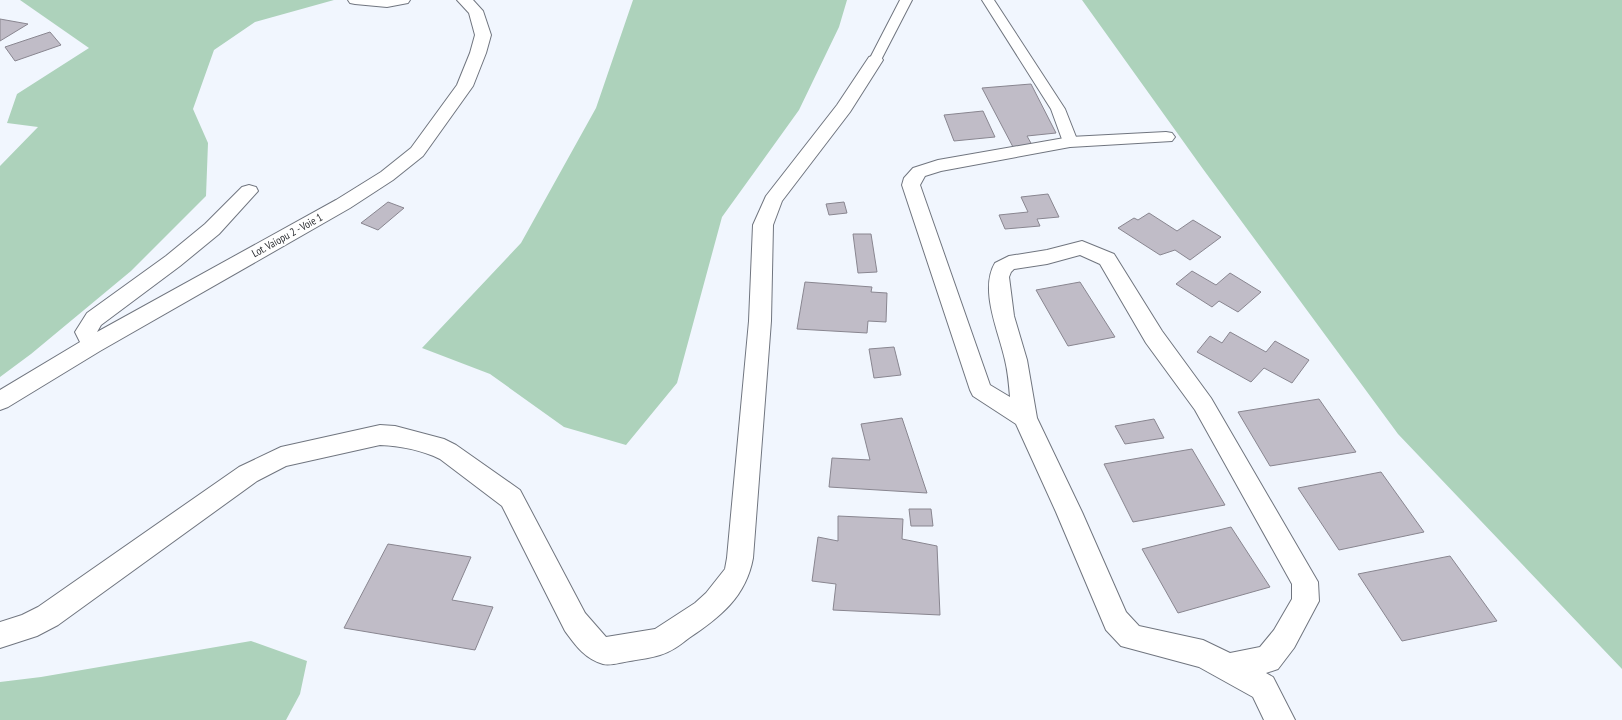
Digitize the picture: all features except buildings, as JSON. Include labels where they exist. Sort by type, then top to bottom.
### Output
[{"type":"street","points":[[355,0],[371,3],[387,3],[403,0]]},
{"type":"street","name":"Lot. Vaiopu 2 - Voie 1","points":[[0,401],[92,345],[343,204],[388,176],[417,152],[465,86],[478,53],[483,35],[476,11],[464,0]]},
{"type":"street","points":[[0,635],[27,627],[48,616],[248,474],[265,465],[281,457],[380,435],[422,442],[448,452],[512,498],[575,622],[584,635],[600,650],[607,652],[660,642],[705,612],[723,593],[737,574],[740,558],[760,321],[762,224],[773,200],[789,177],[844,108],[875,60]]},
{"type":"street","points":[[1025,418],[981,390],[911,185],[913,178],[928,168],[1070,142],[1166,137]]},
{"type":"street","points":[[92,345],[86,332],[94,319],[173,261],[212,229],[249,191]]},
{"type":"street","points":[[1227,668],[1268,659],[1284,639],[1306,601],[1305,582],[1203,404],[1154,337],[1107,259],[1082,248],[1054,256],[1009,262],[1002,268],[999,277],[1003,316],[1016,360],[1025,418],[1069,512],[1116,621],[1122,630],[1131,636],[1182,650],[1203,654],[1227,668],[1263,687],[1280,720]]},
{"type":"lane","points":[[875,60],[906,0]]},
{"type":"lane","points":[[988,0],[1058,109],[1070,142]]},
{"type":"green space","points":[[20,0],[334,0],[255,22],[214,50],[193,109],[208,143],[206,196],[131,271],[31,354],[0,377],[0,166],[38,127],[7,123],[17,94],[89,48]]},
{"type":"green space","points":[[633,0],[847,0],[839,27],[799,110],[722,217],[677,383],[626,445],[564,427],[490,374],[422,348],[521,243],[596,108]]},
{"type":"green space","points":[[1082,0],[1622,0],[1622,669],[1398,434],[1203,169]]},
{"type":"green space","points":[[251,641],[307,661],[300,694],[286,720],[0,720],[0,682],[41,677]]}]
